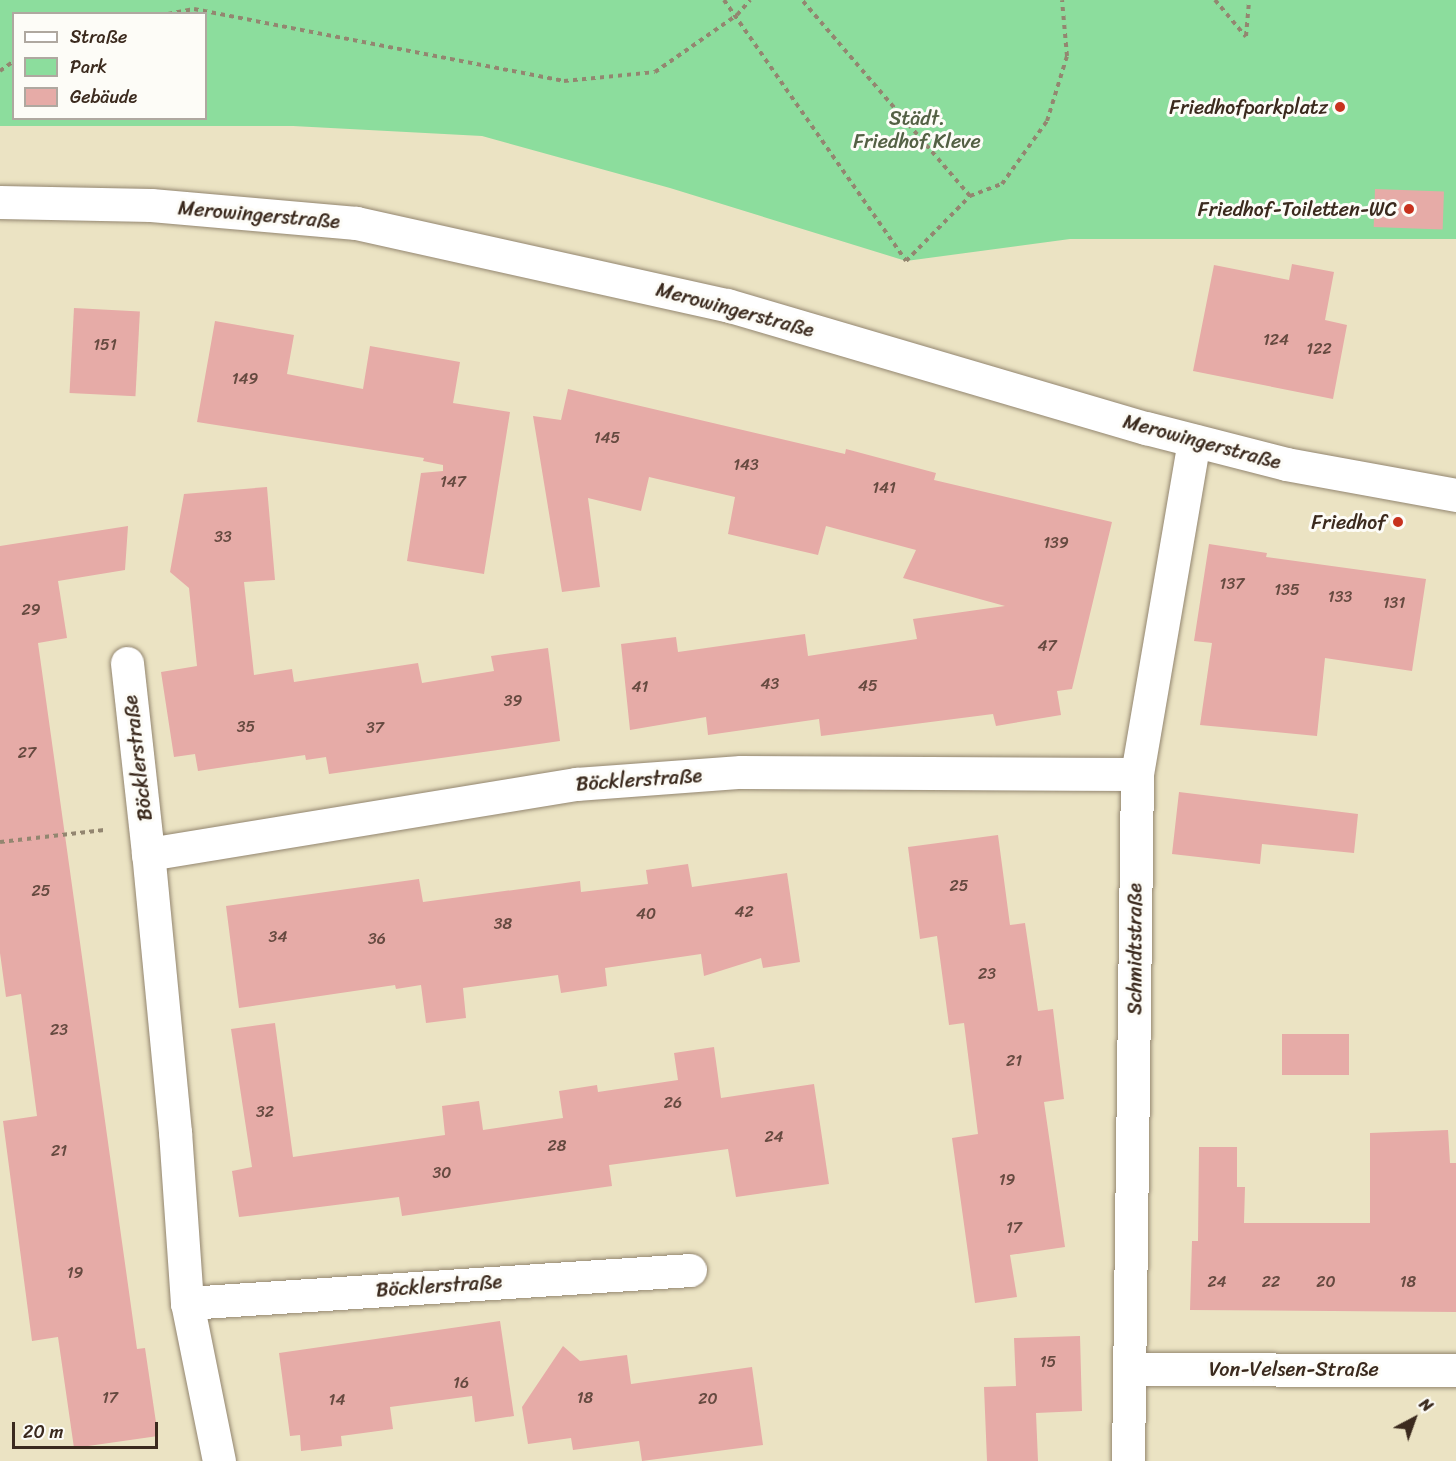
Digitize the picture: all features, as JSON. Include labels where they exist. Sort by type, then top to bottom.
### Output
[{"type":"street","name":"Merowingerstraße","points":[[0,202],[151,205],[356,224],[727,305],[1194,441],[1286,464],[1456,495]]},
{"type":"street","name":"Schmidtstraße","points":[[1128,1461],[1137,774],[1194,441]]},
{"type":"street","name":"Böcklerstraße","points":[[127,663],[147,840],[175,1132],[187,1303],[219,1461]]},
{"type":"street","name":"Böcklerstraße","points":[[147,840],[576,784],[741,772],[1137,774]]},
{"type":"street","name":"Böcklerstraße","points":[[187,1303],[690,1270]]},
{"type":"street","name":"Von-Velsen-Straße","points":[[1131,1369],[1456,1370]]},
{"type":"path","points":[[194,9],[195,0]]},
{"type":"path","points":[[724,0],[737,15],[906,261],[970,196],[1002,184],[1047,121],[1067,56],[1062,0]]},
{"type":"path","points":[[178,12],[194,9],[564,81],[655,72],[737,15],[750,0]]},
{"type":"path","points":[[802,0],[970,196]]},
{"type":"path","points":[[1215,0],[1246,37],[1249,0]]},
{"type":"path","points":[[0,842],[147,840]]},
{"type":"green space","name":"Städt. Friedhof Kleve","points":[[0,0],[1456,0],[1456,239],[1070,239],[906,261],[670,188],[482,136],[293,126],[0,126]]},
{"type":"building","name":"Friedhof-Toiletten-WC","points":[[1375,189],[1444,191],[1443,229],[1374,227]]},
{"type":"building","points":[[1292,264],[1334,272],[1325,320],[1347,325],[1333,399],[1193,371],[1214,265],[1289,280]]},
{"type":"building","points":[[74,308],[140,311],[135,396],[70,393]]},
{"type":"building","points":[[215,321],[294,335],[287,374],[363,389],[370,346],[460,362],[453,403],[510,412],[484,574],[407,561],[421,473],[443,471],[443,465],[423,461],[424,458],[197,422]]},
{"type":"building","points":[[568,389],[845,454],[846,449],[936,473],[934,480],[1112,522],[1072,689],[1057,691],[1061,715],[996,726],[993,714],[821,736],[819,719],[708,735],[706,717],[630,730],[621,644],[676,637],[678,652],[805,634],[808,656],[917,639],[913,619],[1005,606],[903,578],[916,550],[826,526],[818,555],[728,534],[735,497],[649,477],[641,511],[588,498],[600,587],[562,592],[533,416],[561,420]]},
{"type":"building","points":[[267,487],[275,580],[244,582],[254,675],[292,669],[294,682],[418,663],[422,683],[494,671],[491,656],[548,648],[560,741],[329,774],[326,757],[306,760],[305,755],[198,771],[195,754],[174,757],[161,672],[197,666],[189,588],[170,572],[184,494]]},
{"type":"building","points":[[128,526],[125,570],[58,581],[67,638],[38,643],[137,1349],[145,1348],[158,1436],[74,1448],[58,1337],[32,1341],[3,1121],[37,1116],[21,994],[6,997],[0,953],[0,546]]},
{"type":"building","points":[[1209,544],[1267,553],[1266,557],[1426,579],[1412,671],[1325,658],[1317,736],[1200,725],[1212,643],[1194,641]]},
{"type":"building","points":[[1179,792],[1358,814],[1354,853],[1262,844],[1260,864],[1172,854]]},
{"type":"building","points":[[998,835],[1010,925],[1025,923],[1038,1011],[1053,1009],[1064,1099],[1044,1102],[1065,1247],[1010,1255],[1017,1297],[975,1303],[952,1138],[978,1134],[964,1023],[949,1025],[937,936],[920,939],[908,847]]},
{"type":"building","points":[[688,864],[692,887],[787,873],[800,962],[763,968],[761,958],[704,976],[701,954],[605,968],[607,986],[561,993],[558,975],[463,988],[466,1018],[426,1023],[421,985],[396,989],[395,985],[239,1008],[226,906],[419,879],[423,902],[580,881],[581,892],[648,884],[646,870]]},
{"type":"building","points":[[275,1023],[293,1157],[445,1135],[442,1106],[479,1101],[483,1130],[563,1118],[559,1091],[597,1085],[598,1092],[678,1080],[674,1053],[714,1047],[721,1098],[814,1084],[829,1184],[736,1197],[728,1149],[609,1165],[612,1186],[402,1216],[399,1197],[239,1217],[232,1171],[252,1167],[231,1029]]},
{"type":"building","points":[[1282,1034],[1349,1034],[1349,1075],[1282,1075]]},
{"type":"building","points":[[1448,1130],[1450,1163],[1456,1163],[1456,1312],[1190,1310],[1192,1241],[1198,1241],[1199,1147],[1237,1147],[1237,1187],[1245,1187],[1244,1223],[1370,1223],[1370,1133]]},
{"type":"building","points":[[500,1321],[514,1416],[475,1422],[472,1396],[390,1407],[393,1429],[341,1436],[342,1446],[301,1451],[300,1435],[290,1436],[279,1353]]},
{"type":"building","points":[[1080,1336],[1082,1411],[1036,1413],[1038,1461],[987,1461],[984,1387],[1016,1386],[1014,1338]]},
{"type":"building","points":[[563,1346],[580,1361],[627,1355],[631,1384],[752,1367],[763,1445],[642,1461],[639,1441],[573,1450],[571,1438],[528,1444],[522,1407]]},
{"type":"place","name":"Friedhofparkplatz","points":[[1340,107]]},
{"type":"place","name":"Friedhof-Toiletten-WC","points":[[1409,209]]},
{"type":"place","name":"Friedhof","points":[[1398,522]]}]
